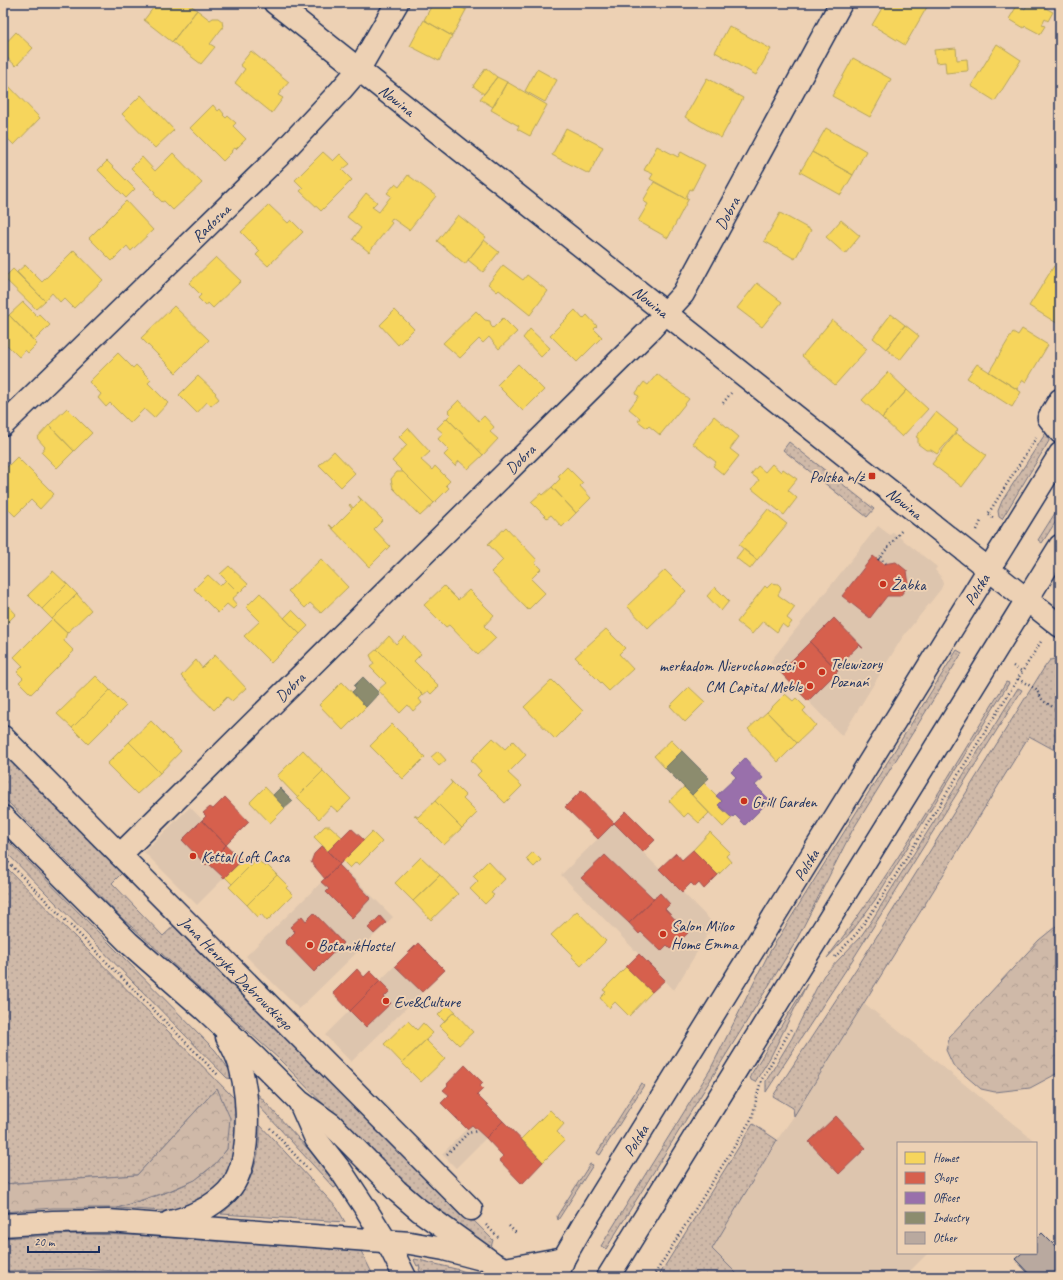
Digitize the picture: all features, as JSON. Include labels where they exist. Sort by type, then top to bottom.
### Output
[{"type":"street","name":"Nowina","points":[[275,3],[1060,626]]},
{"type":"street","name":"Radosna","points":[[3,425],[279,156],[341,90],[359,69],[397,3]]},
{"type":"street","name":"Dobra","points":[[120,855],[666,313],[682,294],[841,3]]},
{"type":"street","name":"Polska","points":[[560,1268],[1060,454]]},
{"type":"street","points":[[608,1277],[687,1146],[1060,546]]},
{"type":"street","name":"Jana Henryka Dąbrowskiego","points":[[3,737],[470,1209]]},
{"type":"street","points":[[3,817],[129,943],[220,1024],[300,1102],[332,1125],[397,1191],[419,1210],[505,1270]]},
{"type":"street","points":[[161,1224],[190,1216],[210,1205],[227,1192],[240,1170],[247,1139],[244,1086],[237,1058],[220,1024]]},
{"type":"street","points":[[300,1102],[316,1139],[357,1194],[386,1241],[405,1277]]},
{"type":"street","points":[[3,1225],[108,1221],[386,1241],[422,1244],[444,1249],[505,1270],[560,1268]]},
{"type":"path","points":[[723,403],[731,393]]},
{"type":"path","points":[[988,514],[1056,417]]},
{"type":"path","points":[[886,563],[878,559],[903,528]]},
{"type":"path","points":[[831,962],[857,933],[868,918],[1038,647]]},
{"type":"path","points":[[1018,679],[1036,689],[1043,701],[1060,711]]},
{"type":"path","points":[[3,857],[220,1077]]},
{"type":"path","points":[[653,1277],[752,1118],[762,1079],[793,1025]]},
{"type":"path","points":[[268,1126],[314,1176]]},
{"type":"path","points":[[445,1156],[468,1133],[478,1130]]},
{"type":"path","points":[[470,1209],[502,1240]]},
{"type":"path","points":[[509,1226],[516,1233]]},
{"type":"shaded area","points":[[878,526],[890,535],[893,532],[937,567],[935,570],[941,577],[943,584],[941,589],[902,638],[842,736],[770,662]]},
{"type":"shaded area","name":"Kettal Loft Casa","points":[[190,807],[242,860],[197,905],[144,852]]},
{"type":"shaded area","points":[[614,823],[714,924],[674,990],[561,875]]},
{"type":"shaded area","name":"BotanikHostel","points":[[340,864],[393,917],[299,1009],[246,956]]},
{"type":"shaded area","name":"Eve&Culture","points":[[418,943],[445,970],[351,1062],[325,1035]]},
{"type":"shaded area","points":[[864,1003],[1036,1142],[897,1142],[897,1254],[927,1254],[904,1277],[740,1277],[712,1249],[777,1140],[794,1116]]},
{"type":"shaded area","points":[[488,1107],[503,1121],[456,1168],[442,1154]]},
{"type":"green space","points":[[1047,431],[1049,441],[1002,519],[999,517],[998,511],[1002,501]]},
{"type":"green space","points":[[789,442],[874,509],[867,517],[783,450]]},
{"type":"green space","points":[[1060,505],[1060,515],[1042,543],[1038,540]]},
{"type":"green space","points":[[957,650],[962,653],[852,831],[795,943],[606,1249],[601,1246],[710,1070],[769,953]]},
{"type":"green space","points":[[1060,658],[1060,753],[1029,736],[794,1116],[793,1108],[773,1096],[860,963],[1044,668],[1050,660]]},
{"type":"green space","points":[[1006,682],[1009,683],[875,900],[853,930],[827,958],[852,925],[898,857]]},
{"type":"green space","points":[[1018,688],[1022,690],[853,959],[766,1092],[766,1081],[792,1038],[824,975],[861,936],[872,920]]},
{"type":"green space","points":[[3,746],[126,869],[112,883],[163,936],[178,922],[493,1240],[491,1247],[483,1243],[408,1190],[279,1059],[123,919],[3,797]]},
{"type":"green space","points":[[3,836],[215,1050],[230,1071],[233,1079],[227,1078],[3,849]]},
{"type":"green space","points":[[3,864],[238,1102],[238,1147],[224,1181],[204,1200],[176,1210],[163,1211],[117,1208],[185,1185],[208,1170],[224,1153],[227,1149],[217,1088],[137,1175],[3,1184]]},
{"type":"green space","points":[[1060,923],[1060,1072],[1030,1088],[995,1092],[981,1089],[953,1065],[946,1050],[950,1036],[1039,940]]},
{"type":"green space","points":[[807,984],[771,1056],[755,1082],[751,1080],[750,1076]]},
{"type":"green space","points":[[641,1083],[644,1085],[600,1155],[597,1153]]},
{"type":"green space","points":[[217,1088],[230,1118],[227,1149],[215,1164],[195,1180],[169,1191],[117,1208],[53,1208],[3,1212],[3,1184],[137,1175]]},
{"type":"green space","points":[[255,1091],[310,1151],[337,1186],[334,1188],[257,1104]]},
{"type":"green space","points":[[753,1124],[777,1140],[712,1249],[740,1277],[658,1277]]},
{"type":"green space","points":[[260,1125],[337,1208],[345,1222],[221,1214],[240,1195],[252,1174],[258,1151]]},
{"type":"green space","points":[[590,1164],[593,1165],[558,1220],[557,1216]]},
{"type":"green space","points":[[74,1234],[131,1235],[361,1251],[374,1277],[186,1277],[154,1273],[81,1269],[3,1271],[3,1238]]},
{"type":"green space","points":[[414,1260],[460,1270],[479,1277],[422,1277],[419,1265],[417,1266]]},
{"type":"building: Homes","points":[[157,3],[162,6],[164,3],[188,3],[197,10],[172,42],[144,20]]},
{"type":"building: Homes","points":[[433,3],[454,3],[466,10],[452,36],[424,20]]},
{"type":"building: Homes","points":[[454,3],[470,3],[466,10]]},
{"type":"building: Homes","points":[[885,3],[920,3],[927,7],[905,45],[872,25]]},
{"type":"building: Homes","points":[[1028,3],[1036,3],[1053,12],[1048,21],[1045,19],[1042,25],[1045,26],[1040,34],[1025,26],[1024,28],[1009,19],[1018,4],[1025,9]]},
{"type":"building: Homes","points":[[197,10],[210,20],[213,18],[218,18],[222,21],[223,27],[210,44],[215,47],[201,64],[172,42]]},
{"type":"building: Homes","points":[[424,20],[452,36],[439,61],[410,46]]},
{"type":"building: Homes","points":[[729,26],[771,49],[756,75],[715,52]]},
{"type":"building: Homes","points":[[16,32],[33,48],[16,66],[3,54],[3,46]]},
{"type":"building: Homes","points":[[997,44],[1021,60],[995,101],[971,86]]},
{"type":"building: Homes","points":[[956,48],[957,60],[967,59],[968,70],[946,73],[945,62],[936,63],[934,50]]},
{"type":"building: Homes","points":[[251,51],[289,82],[278,95],[283,98],[272,113],[235,83],[245,69],[240,65]]},
{"type":"building: Homes","points":[[853,58],[891,79],[870,117],[832,96]]},
{"type":"building: Homes","points":[[486,68],[497,77],[484,94],[473,86]]},
{"type":"building: Homes","points":[[537,69],[557,80],[545,102],[525,91]]},
{"type":"building: Homes","points":[[497,77],[507,82],[493,107],[480,99]]},
{"type":"building: Homes","points":[[707,78],[743,98],[721,138],[685,117]]},
{"type":"building: Homes","points":[[3,80],[40,118],[14,145],[3,134]]},
{"type":"building: Homes","points":[[507,82],[547,105],[530,136],[517,129],[519,126],[491,110]]},
{"type":"building: Homes","points":[[141,95],[174,130],[155,148],[122,114]]},
{"type":"building: Homes","points":[[213,105],[218,111],[220,109],[226,118],[228,116],[236,123],[233,126],[246,139],[236,149],[235,148],[231,151],[232,152],[223,161],[190,128]]},
{"type":"building: Homes","points":[[566,128],[603,147],[589,174],[552,155]]},
{"type":"building: Homes","points":[[826,128],[866,151],[853,175],[812,152]]},
{"type":"building: Homes","points":[[657,146],[678,157],[681,152],[705,165],[692,190],[690,189],[686,197],[689,199],[688,200],[650,179],[653,174],[644,170]]},
{"type":"building: Homes","points":[[323,152],[333,161],[340,154],[350,164],[342,170],[352,180],[321,211],[300,191],[303,188],[295,180]]},
{"type":"building: Homes","points":[[812,152],[853,175],[841,195],[800,172]]},
{"type":"building: Homes","points":[[173,153],[202,183],[173,210],[154,194],[155,192],[131,168],[142,157],[155,171]]},
{"type":"building: Homes","points":[[107,161],[135,189],[126,198],[98,170]]},
{"type":"building: Homes","points":[[408,175],[436,196],[409,230],[392,218],[390,221],[392,223],[369,252],[353,239],[361,228],[347,217],[366,193],[377,202],[372,207],[379,212],[391,196],[387,193],[395,184],[399,187]]},
{"type":"building: Homes","points":[[654,182],[688,200],[668,238],[638,221],[648,204],[643,201]]},
{"type":"building: Homes","points":[[126,201],[153,230],[131,251],[127,246],[112,261],[89,238]]},
{"type":"building: Homes","points":[[269,205],[288,223],[291,220],[303,232],[268,266],[256,255],[260,251],[241,232]]},
{"type":"building: Homes","points":[[780,213],[811,230],[795,259],[764,241]]},
{"type":"building: Homes","points":[[458,215],[486,237],[465,264],[437,241]]},
{"type":"building: Homes","points":[[841,220],[860,236],[845,254],[826,237]]},
{"type":"building: Homes","points":[[484,240],[499,252],[483,272],[468,260]]},
{"type":"building: Homes","points":[[74,250],[103,280],[74,308],[64,298],[60,302],[52,293],[45,301],[17,272],[25,265],[42,282]]},
{"type":"building: Homes","points":[[216,257],[241,281],[213,308],[208,303],[206,306],[198,298],[201,295],[189,283]]},
{"type":"building: Homes","points":[[503,265],[523,280],[527,275],[548,291],[530,315],[499,290],[497,292],[488,284]]},
{"type":"building: Homes","points":[[1054,266],[1060,269],[1060,325],[1029,306]]},
{"type":"building: Homes","points":[[13,269],[45,301],[36,309],[4,278]]},
{"type":"building: Homes","points":[[757,283],[782,302],[762,327],[737,308]]},
{"type":"building: Homes","points":[[23,302],[37,316],[39,314],[50,325],[34,341],[9,315]]},
{"type":"building: Homes","points":[[174,306],[209,340],[176,373],[141,338]]},
{"type":"building: Homes","points":[[395,310],[414,329],[398,345],[380,325]]},
{"type":"building: Homes","points":[[575,310],[583,319],[587,315],[597,326],[594,329],[602,337],[577,362],[550,335]]},
{"type":"building: Homes","points":[[476,311],[485,320],[490,321],[493,328],[503,318],[517,332],[499,349],[489,337],[483,343],[479,339],[460,358],[443,343]]},
{"type":"building: Homes","points":[[891,314],[905,325],[886,349],[873,338]]},
{"type":"building: Homes","points":[[9,315],[37,344],[28,353],[25,350],[19,357],[3,341],[3,321]]},
{"type":"building: Homes","points":[[832,320],[867,349],[835,385],[802,356]]},
{"type":"building: Homes","points":[[905,325],[919,336],[900,360],[886,349]]},
{"type":"building: Homes","points":[[530,329],[550,348],[541,357],[523,338]]},
{"type":"building: Homes","points":[[1022,329],[1048,345],[1026,382],[1023,380],[1017,389],[989,372],[1013,332],[1018,335]]},
{"type":"building: Homes","points":[[118,353],[133,368],[136,365],[151,380],[148,383],[168,403],[154,418],[144,409],[130,423],[110,403],[106,407],[98,398],[101,394],[89,382]]},
{"type":"building: Homes","points":[[518,364],[544,390],[523,411],[497,385]]},
{"type":"building: Homes","points":[[977,364],[1021,392],[1012,407],[967,378]]},
{"type":"building: Homes","points":[[888,372],[907,390],[882,418],[862,400]]},
{"type":"building: Homes","points":[[657,374],[689,399],[660,435],[649,426],[647,428],[638,421],[640,418],[629,409],[639,396],[635,394],[644,382],[648,385]]},
{"type":"building: Homes","points":[[198,376],[216,393],[215,394],[219,399],[211,406],[207,402],[197,413],[179,395]]},
{"type":"building: Homes","points":[[907,390],[928,409],[902,437],[882,418]]},
{"type":"building: Homes","points":[[459,400],[479,421],[484,416],[494,427],[490,432],[498,439],[483,455],[447,418],[451,414],[448,411]]},
{"type":"building: Homes","points":[[67,408],[92,433],[74,451],[49,425]]},
{"type":"building: Homes","points":[[936,412],[958,430],[937,454],[931,450],[926,450],[918,444],[918,438],[916,437]]},
{"type":"building: Homes","points":[[714,416],[739,437],[730,449],[739,456],[724,475],[713,466],[716,462],[692,443]]},
{"type":"building: Homes","points":[[447,418],[483,455],[468,469],[459,461],[455,466],[444,455],[449,450],[438,439],[443,433],[437,428]]},
{"type":"building: Homes","points":[[49,425],[74,451],[57,468],[41,452],[45,447],[37,438]]},
{"type":"building: Homes","points":[[408,428],[430,452],[421,460],[432,470],[435,466],[450,481],[446,485],[449,488],[434,503],[392,461],[407,445],[399,437]]},
{"type":"building: Homes","points":[[956,433],[986,455],[962,487],[932,464]]},
{"type":"building: Homes","points":[[334,451],[355,473],[341,487],[319,465]]},
{"type":"building: Homes","points":[[17,457],[54,494],[40,509],[31,500],[15,516],[3,504],[3,467],[4,466],[6,468]]},
{"type":"building: Homes","points":[[772,464],[781,472],[783,469],[797,479],[788,490],[797,498],[784,515],[752,489],[759,480],[751,474],[758,466],[765,472]]},
{"type":"building: Homes","points":[[567,467],[583,483],[580,486],[591,498],[576,513],[552,487],[560,479],[558,476]]},
{"type":"building: Homes","points":[[397,472],[403,472],[434,503],[420,516],[393,488],[391,479]]},
{"type":"building: Homes","points":[[552,487],[576,513],[562,527],[551,515],[547,518],[531,502],[541,493],[543,495]]},
{"type":"building: Homes","points":[[358,496],[383,520],[374,529],[390,546],[369,567],[329,525],[333,528],[352,509],[349,505],[350,504],[353,508],[361,500]]},
{"type":"building: Homes","points":[[768,509],[787,524],[757,560],[739,545]]},
{"type":"building: Homes","points":[[506,527],[537,560],[535,563],[541,569],[531,579],[545,593],[528,610],[491,572],[503,560],[488,544]]},
{"type":"building: Homes","points":[[743,549],[757,560],[750,569],[736,558]]},
{"type":"building: Homes","points":[[321,559],[348,587],[321,613],[310,603],[305,608],[288,591]]},
{"type":"building: Homes","points":[[229,566],[248,584],[239,593],[220,574]]},
{"type":"building: Homes","points":[[665,570],[686,591],[648,628],[627,606]]},
{"type":"building: Homes","points":[[53,571],[67,584],[42,609],[28,595]]},
{"type":"building: Homes","points":[[208,575],[220,586],[226,580],[239,593],[232,599],[237,605],[233,609],[227,604],[218,613],[194,589]]},
{"type":"building: Homes","points":[[772,583],[780,586],[781,589],[778,595],[795,607],[787,618],[792,622],[787,628],[782,624],[777,632],[763,621],[752,634],[737,622],[765,586],[767,588]]},
{"type":"building: Homes","points":[[67,584],[77,594],[52,619],[42,609]]},
{"type":"building: Homes","points":[[444,586],[458,600],[469,590],[494,615],[484,626],[496,638],[478,655],[449,625],[446,627],[424,605]]},
{"type":"building: Homes","points":[[715,587],[729,601],[721,611],[707,596]]},
{"type":"building: Homes","points":[[260,593],[300,634],[271,663],[244,636],[260,621],[246,607]]},
{"type":"building: Homes","points":[[77,594],[91,610],[67,633],[52,619]]},
{"type":"building: Homes","points":[[3,600],[16,614],[3,627]]},
{"type":"building: Homes","points":[[292,610],[308,626],[300,634],[284,618]]},
{"type":"building: Homes","points":[[52,619],[67,633],[64,641],[74,651],[31,694],[19,682],[23,678],[17,672],[23,666],[14,657]]},
{"type":"building: Homes","points":[[606,629],[625,648],[619,654],[633,669],[609,691],[575,657]]},
{"type":"building: Homes","points":[[389,636],[396,644],[404,636],[421,654],[414,661],[439,686],[431,694],[428,691],[423,695],[377,649]]},
{"type":"building: Homes","points":[[377,649],[423,695],[419,699],[422,703],[413,711],[408,705],[400,713],[378,690],[386,683],[370,667],[374,664],[370,655]]},
{"type":"building: Homes","points":[[215,655],[246,688],[232,701],[227,697],[214,710],[181,676],[196,660],[202,668]]},
{"type":"building: Homes","points":[[96,676],[110,690],[72,728],[57,714]]},
{"type":"building: Homes","points":[[552,680],[583,711],[555,739],[524,707]]},
{"type":"building: Homes","points":[[342,682],[366,707],[343,730],[319,705]]},
{"type":"building: Homes","points":[[689,687],[705,702],[685,722],[670,706]]},
{"type":"building: Homes","points":[[110,690],[126,706],[88,744],[72,728]]},
{"type":"building: Homes","points":[[785,694],[793,701],[796,698],[806,708],[803,711],[816,725],[797,743],[767,712]]},
{"type":"building: Homes","points":[[767,712],[797,743],[778,762],[748,729]]},
{"type":"building: Homes","points":[[151,721],[181,751],[160,773],[129,742]]},
{"type":"building: Homes","points":[[392,724],[425,757],[403,779],[370,746]]},
{"type":"building: Homes","points":[[493,738],[505,749],[513,741],[526,755],[508,773],[522,786],[505,803],[477,775],[481,771],[471,760]]},
{"type":"building: Homes","points":[[671,740],[682,751],[665,768],[654,756]]},
{"type":"building: Homes","points":[[129,742],[160,773],[137,794],[107,764]]},
{"type":"building: Homes","points":[[303,750],[323,771],[297,797],[277,776]]},
{"type":"building: Homes","points":[[438,751],[446,760],[439,766],[431,757]]},
{"type":"building: Homes","points":[[323,771],[351,799],[338,812],[331,806],[319,819],[297,797]]},
{"type":"building: Homes","points":[[450,780],[466,796],[463,799],[477,813],[462,828],[435,801],[452,783]]},
{"type":"building: Homes","points":[[704,783],[722,801],[718,805],[732,818],[723,827],[692,795]]},
{"type":"building: Homes","points":[[265,787],[285,808],[270,823],[250,802]]},
{"type":"building: Homes","points":[[684,787],[709,813],[699,823],[688,813],[684,817],[669,801]]},
{"type":"building: Homes","points":[[435,801],[462,828],[444,845],[414,815],[418,817]]},
{"type":"building: Homes","points":[[325,826],[330,826],[342,837],[328,851],[314,837]]},
{"type":"building: Homes","points":[[372,832],[382,842],[359,865],[356,862],[350,868],[343,861]]},
{"type":"building: Homes","points":[[710,832],[730,852],[726,856],[731,862],[718,875],[693,850]]},
{"type":"building: Homes","points":[[251,852],[257,859],[232,884],[225,877]]},
{"type":"building: Homes","points":[[533,852],[541,860],[534,867],[526,859]]},
{"type":"building: Homes","points":[[421,857],[440,875],[413,901],[395,883]]},
{"type":"building: Homes","points":[[257,859],[265,867],[267,865],[277,875],[247,905],[229,887]]},
{"type":"building: Homes","points":[[488,861],[505,879],[491,893],[494,895],[485,904],[470,889],[478,881],[473,876]]},
{"type":"building: Homes","points":[[277,875],[288,886],[286,888],[293,895],[267,921],[261,914],[258,917],[247,905]]},
{"type":"building: Homes","points":[[440,875],[458,894],[431,920],[413,901]]},
{"type":"building: Homes","points":[[577,911],[606,941],[581,966],[571,956],[573,955],[551,935]]},
{"type":"building: Homes","points":[[626,967],[652,992],[629,1016],[615,1002],[609,1008],[600,998],[606,992],[603,990]]},
{"type":"building: Homes","points":[[448,1005],[455,1011],[444,1021],[438,1015]]},
{"type":"building: Homes","points":[[454,1012],[473,1032],[459,1045],[440,1026]]},
{"type":"building: Homes","points":[[408,1021],[417,1030],[423,1023],[433,1033],[402,1063],[384,1044]]},
{"type":"building: Homes","points":[[426,1040],[445,1059],[421,1082],[402,1063]]},
{"type":"building: Homes","points":[[550,1110],[564,1124],[557,1132],[565,1140],[543,1162],[521,1139]]},
{"type":"building: Shops","points":[[873,556],[883,564],[896,562],[907,571],[909,585],[900,596],[887,596],[870,618],[842,596]]},
{"type":"building: Shops","points":[[834,618],[863,648],[859,645],[836,667],[838,671],[810,642]]},
{"type":"building: Shops","points":[[810,642],[838,671],[808,701],[780,672]]},
{"type":"building: Shops","points":[[582,790],[614,823],[598,839],[565,807]]},
{"type":"building: Shops","points":[[225,797],[249,822],[226,845],[202,820],[206,816],[203,813],[210,807],[213,809]]},
{"type":"building: Shops","points":[[626,811],[655,840],[643,852],[614,823]]},
{"type":"building: Shops","points":[[202,820],[226,845],[206,865],[182,840]]},
{"type":"building: Shops","points":[[351,828],[364,840],[340,864],[328,851]]},
{"type":"building: Shops","points":[[226,845],[242,860],[224,878],[208,863]]},
{"type":"building: Shops","points":[[322,846],[340,864],[325,879],[311,862],[314,854]]},
{"type":"building: Shops","points":[[693,850],[718,875],[704,889],[699,883],[695,887],[691,883],[682,892],[659,869],[676,853],[682,860]]},
{"type":"building: Shops","points":[[605,855],[653,898],[656,897],[629,923],[581,878]]},
{"type":"building: Shops","points":[[339,865],[371,898],[352,918],[326,892],[329,889],[321,882]]},
{"type":"building: Shops","points":[[660,893],[670,904],[665,909],[688,933],[671,949],[667,945],[661,951],[641,932],[639,934],[629,923]]},
{"type":"building: Shops","points":[[314,913],[343,943],[314,972],[285,942],[295,932],[290,927],[302,916],[306,921]]},
{"type":"building: Shops","points":[[380,916],[386,923],[374,934],[368,928]]},
{"type":"building: Shops","points":[[418,943],[445,970],[422,992],[395,966]]},
{"type":"building: Shops","points":[[639,954],[665,980],[652,992],[626,967]]},
{"type":"building: Shops","points":[[357,969],[364,977],[370,971],[380,981],[350,1011],[333,993]]},
{"type":"building: Shops","points":[[380,981],[390,991],[384,997],[391,1003],[366,1027],[350,1011]]},
{"type":"building: Shops","points":[[465,1065],[483,1083],[480,1086],[483,1089],[477,1095],[503,1121],[486,1138],[472,1125],[467,1129],[441,1103],[449,1095],[443,1090]]},
{"type":"building: Shops","points":[[836,1116],[866,1148],[839,1174],[809,1142]]},
{"type":"building: Shops","points":[[503,1121],[543,1162],[522,1184],[499,1160],[503,1156],[486,1138]]},
{"type":"building: Offices","points":[[745,758],[763,778],[755,785],[770,800],[745,825],[735,815],[732,818],[718,805],[722,801],[716,796],[736,777],[731,772]]},
{"type":"building: Industry","points":[[363,677],[379,693],[366,707],[352,692],[356,688],[354,686]]},
{"type":"building: Industry","points":[[682,751],[709,778],[692,795],[665,768]]},
{"type":"building: Industry","points":[[280,788],[293,801],[285,808],[273,795]]},
{"type":"building: Other","points":[[1042,1233],[1060,1251],[1060,1277],[1032,1277],[1015,1259],[1021,1254],[1037,1254],[1037,1238]]},
{"type":"place","name":"Polska n/ż","points":[[872,476]]},
{"type":"place","name":"Żabka","points":[[883,584]]},
{"type":"place","name":"merkadom Nieruchomości","points":[[802,665]]},
{"type":"place","name":"Telewizory Poznań","points":[[822,672]]},
{"type":"place","name":"CM Capital Meble","points":[[810,686]]},
{"type":"place","name":"Grill Garden","points":[[744,801]]},
{"type":"place","name":"Kettal Loft Casa","points":[[193,856]]},
{"type":"place","name":"Salon Miloo Home Emma","points":[[663,934]]},
{"type":"place","name":"BotanikHostel","points":[[310,945]]},
{"type":"place","name":"Eve&Culture","points":[[386,1001]]}]
